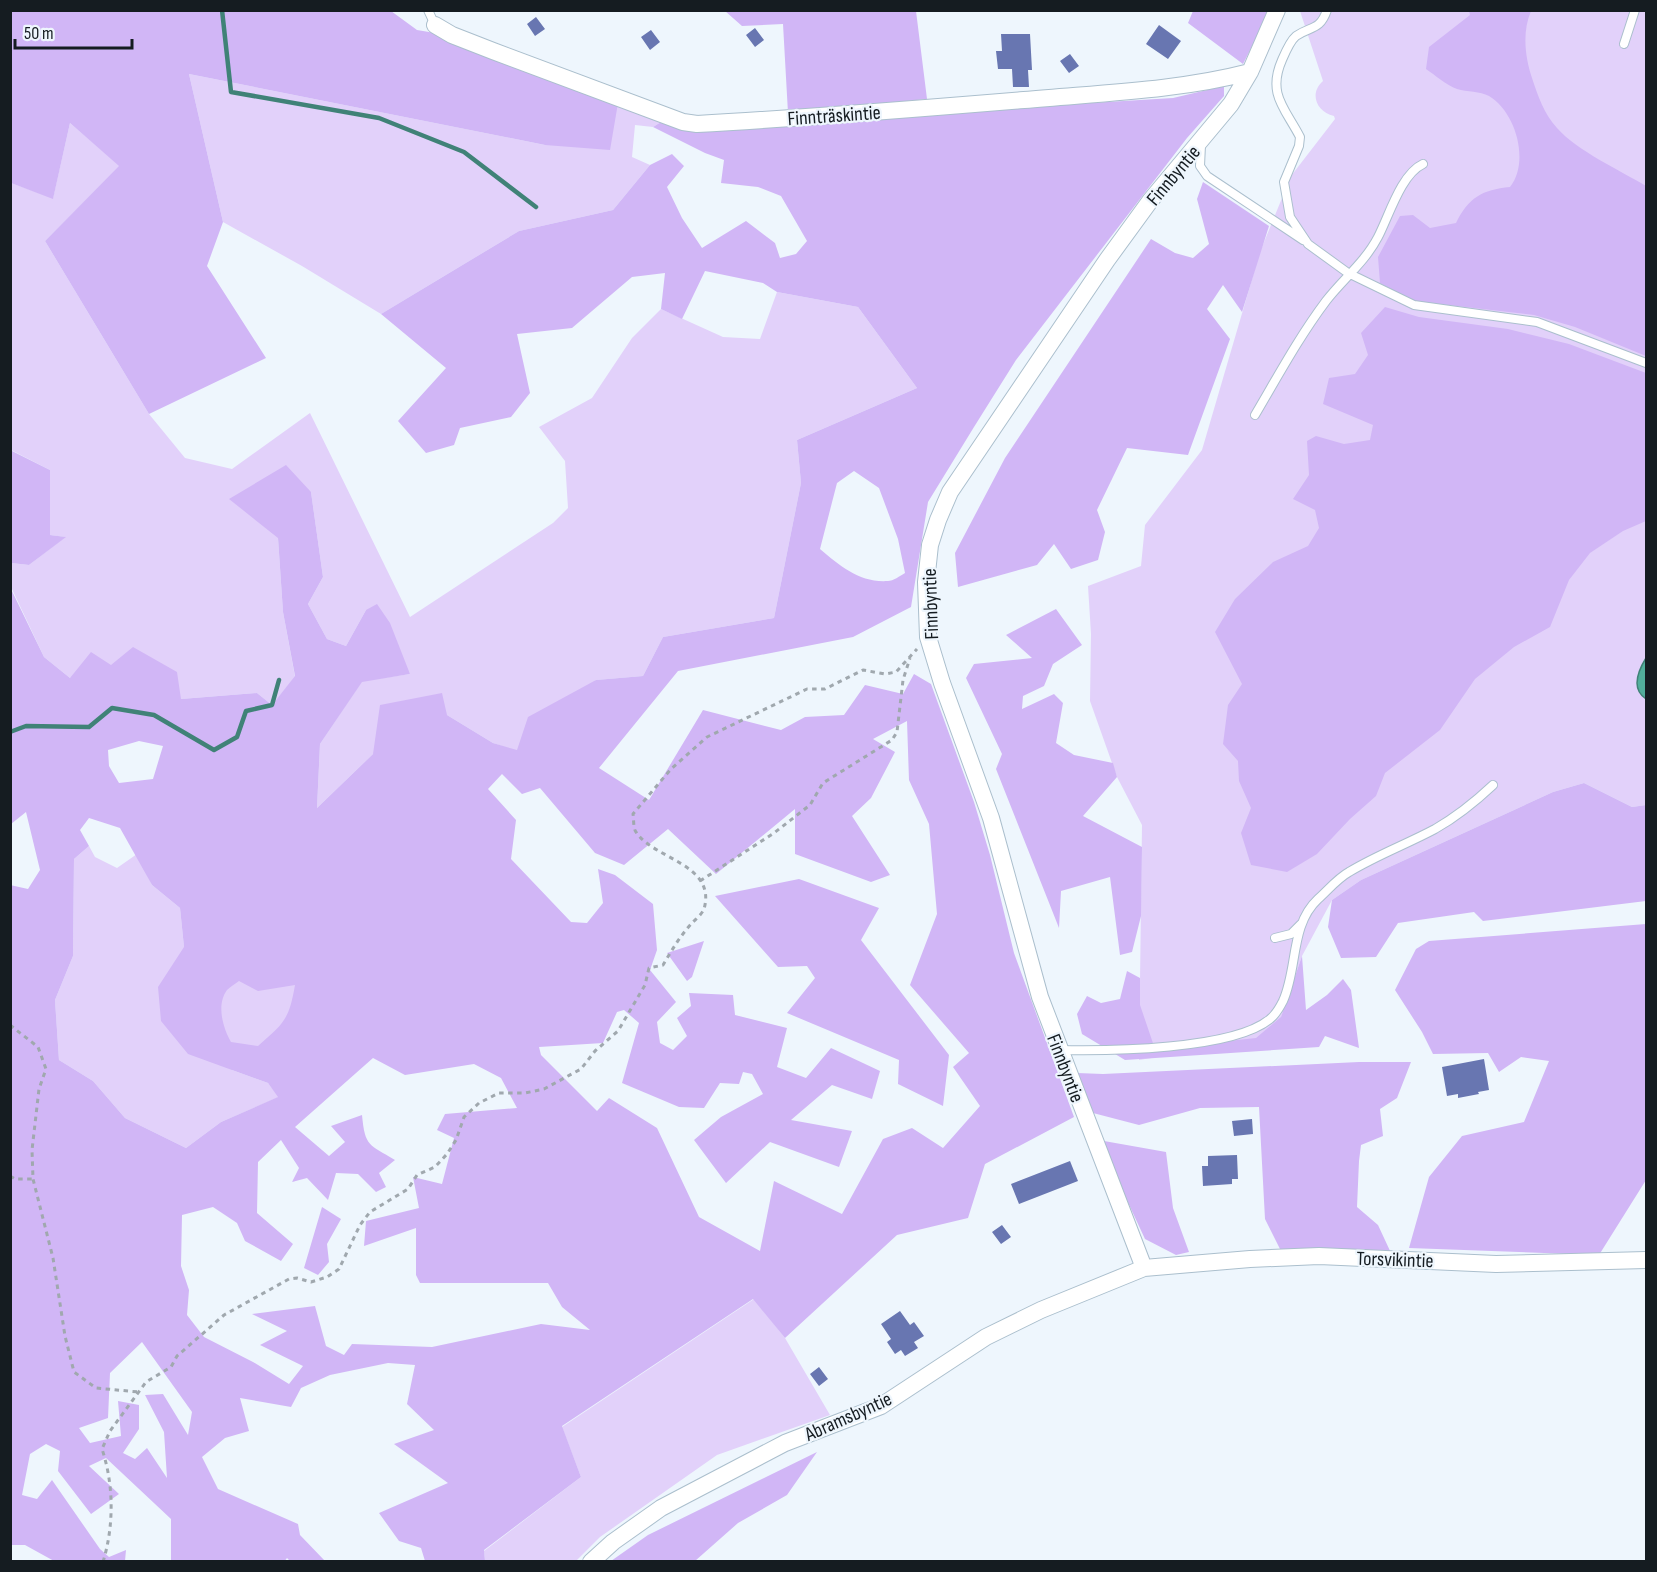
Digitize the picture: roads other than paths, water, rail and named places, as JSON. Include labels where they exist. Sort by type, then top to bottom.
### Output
[{"type":"street","name":"Finnbyntie","points":[[1143,1268],[1040,997],[991,818],[942,683],[928,637],[926,582],[930,545],[950,492],[1107,260],[1150,201],[1232,104],[1250,72],[1276,10]]},
{"type":"street","name":"Finnträskintie","points":[[431,18],[452,35],[492,51],[683,122],[697,124],[1146,90],[1223,79],[1250,72]]},
{"type":"street","name":"Torsvikintie","points":[[1143,1268],[1320,1256],[1496,1264],[1647,1260]]},
{"type":"street","name":"Abramsbyntie","points":[[591,1562],[613,1542],[661,1508],[785,1443],[881,1406],[986,1337],[1041,1310],[1143,1268]]},
{"type":"lane","points":[[1308,244],[1290,217],[1284,182],[1299,146],[1300,137],[1277,99],[1275,85],[1278,70],[1295,37],[1319,25],[1327,10]]},
{"type":"lane","points":[[1624,44],[1635,10]]},
{"type":"lane","points":[[1201,141],[1200,165],[1207,176],[1348,273],[1414,305],[1537,322],[1647,363]]},
{"type":"lane","points":[[1255,415],[1301,335],[1348,273],[1360,265],[1392,210],[1400,188],[1415,167],[1423,164]]},
{"type":"lane","points":[[1275,938],[1291,934],[1313,905],[1347,873],[1437,828],[1473,803],[1493,785]]},
{"type":"lane","points":[[1059,1050],[1116,1051],[1149,1048],[1235,1035],[1256,1026],[1269,1019],[1283,1000],[1301,923]]},
{"type":"waterway","points":[[222,10],[231,92],[379,118],[464,152],[536,207]]},
{"type":"waterway","points":[[10,732],[26,726],[89,727],[112,708],[154,715],[214,750],[237,737],[246,711],[272,705],[279,680]]}]
